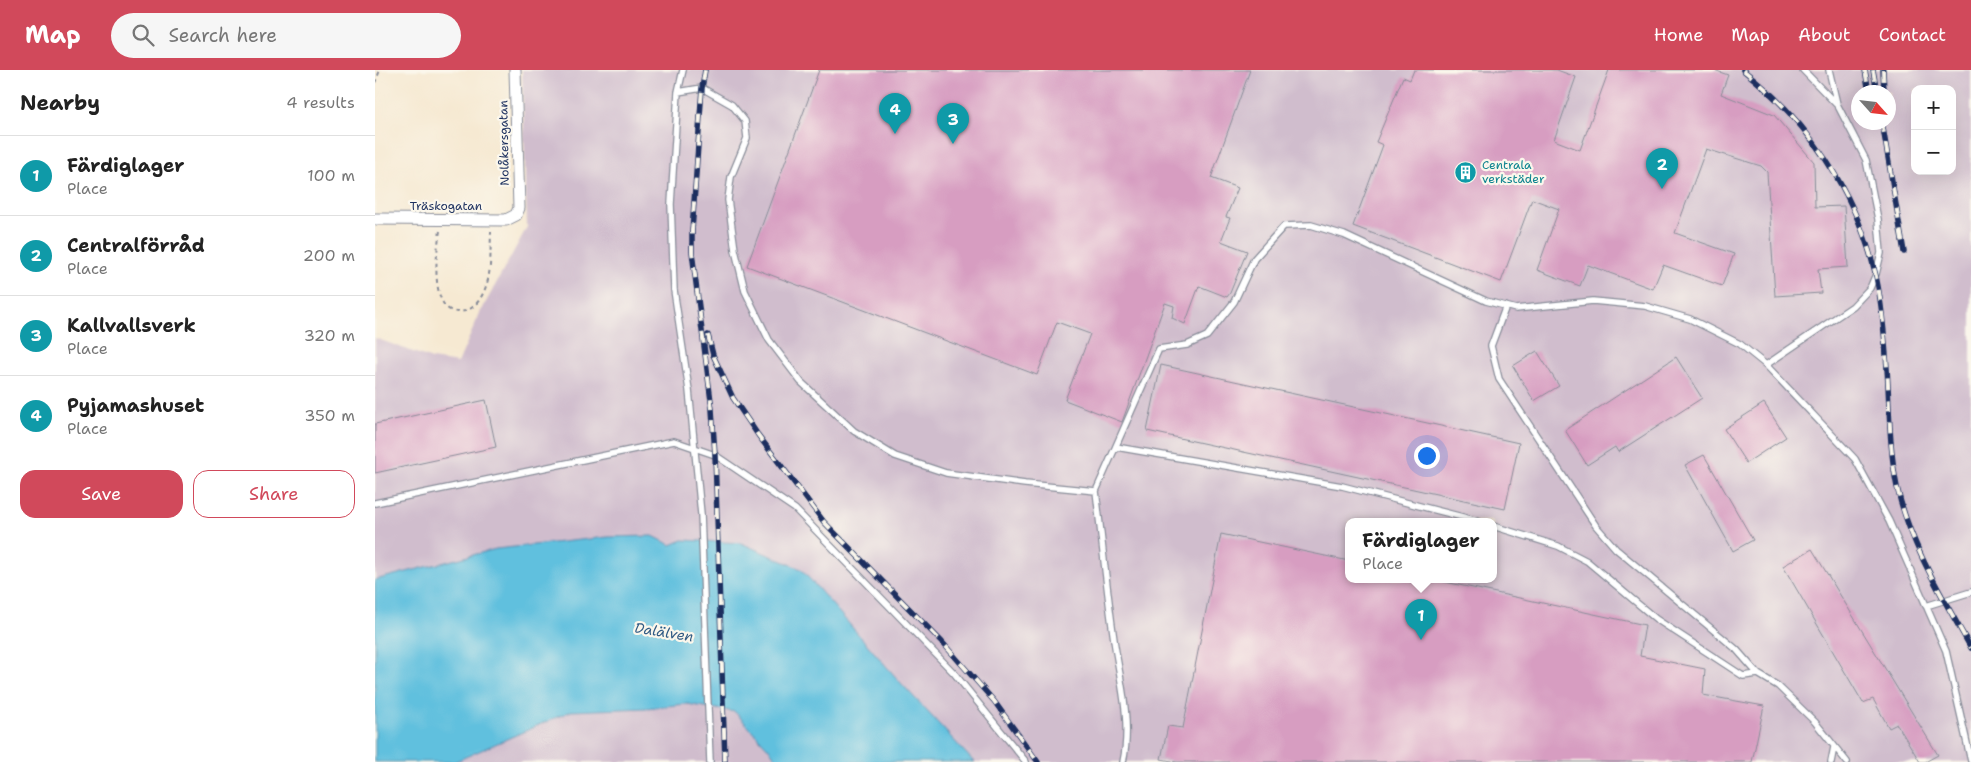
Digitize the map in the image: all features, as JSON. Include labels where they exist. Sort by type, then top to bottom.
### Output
[{"type":"street","name":"Nolåkersgatan","points":[[515,70],[519,208],[515,215]]},
{"type":"street","name":"Träskogatan","points":[[375,219],[507,220],[515,215]]},
{"type":"lane","points":[[683,70],[678,92],[671,204],[674,290],[695,448],[701,514],[707,724],[710,762]]},
{"type":"lane","points":[[1803,70],[1838,106]]},
{"type":"lane","points":[[1767,365],[1853,306],[1870,288],[1876,274],[1881,253],[1878,219],[1866,160],[1838,106],[1829,70]]},
{"type":"lane","points":[[678,92],[702,88],[732,104],[745,121],[747,138],[731,177],[728,200],[735,250],[745,291],[769,340],[801,382],[854,431],[895,456],[946,473],[1025,484],[1096,491]]},
{"type":"lane","points":[[1123,762],[1127,745],[1124,699],[1114,640],[1096,491],[1159,349],[1187,345],[1207,336],[1234,302],[1254,259],[1283,226],[1311,225],[1344,235],[1486,302],[1516,308],[1593,301],[1645,306],[1690,319],[1740,344],[1767,365],[1855,459],[1889,521],[1946,651],[1971,761]]},
{"type":"lane","points":[[1506,306],[1491,346],[1499,379],[1596,526],[1616,549],[1737,649],[1758,674],[1778,686],[1815,722],[1847,762]]},
{"type":"lane","points":[[375,503],[674,441],[715,455],[795,509],[954,673],[1025,762]]},
{"type":"lane","points":[[1117,447],[1334,484],[1466,518]]},
{"type":"lane","points":[[1497,527],[1558,546],[1587,561],[1656,619],[1711,656],[1743,676],[1758,674]]},
{"type":"lane","points":[[1926,606],[1971,592]]},
{"type":"lane","points":[[1831,762],[1835,747]]},
{"type":"path","points":[[375,83],[380,70]]},
{"type":"path","points":[[442,220],[437,245],[438,290],[441,302],[448,310],[456,313],[468,310],[477,304],[485,289],[489,275],[492,220]]},
{"type":"shaded area","points":[[522,70],[1971,70],[1971,762],[390,762],[375,687],[375,338],[432,359],[458,363],[480,313],[527,227]]},
{"type":"water","name":"Dalälven","points":[[653,536],[671,545],[683,540],[741,543],[801,569],[901,683],[974,762],[778,762],[771,751],[735,712],[687,704],[646,708],[571,711],[454,762],[375,762],[375,580],[496,549],[608,537]]},
{"type":"building","points":[[819,70],[1250,70],[1211,178],[1238,188],[1226,217],[1230,218],[1221,241],[1247,251],[1230,293],[1227,297],[1199,286],[1185,324],[1172,318],[1174,306],[1165,303],[1122,422],[1065,400],[1090,334],[1057,322],[1037,375],[747,266]]},
{"type":"building","points":[[1414,70],[1557,70],[1576,77],[1554,140],[1580,150],[1609,70],[1714,70],[1728,75],[1721,94],[1774,115],[1814,162],[1815,207],[1844,206],[1848,267],[1818,269],[1821,293],[1775,296],[1767,172],[1761,166],[1706,149],[1675,233],[1734,254],[1722,286],[1663,265],[1653,289],[1588,265],[1580,286],[1537,270],[1559,209],[1532,199],[1501,282],[1353,226],[1383,145],[1376,142],[1403,77],[1410,80]]},
{"type":"building","points":[[1537,351],[1559,386],[1534,401],[1513,366]]},
{"type":"building","points":[[1676,357],[1702,398],[1618,452],[1615,447],[1587,465],[1565,430]]},
{"type":"building","points":[[1161,365],[1519,443],[1505,509],[1147,431]]},
{"type":"building","points":[[486,400],[496,447],[375,473],[375,424]]},
{"type":"building","points":[[1764,403],[1786,437],[1746,463],[1724,429]]},
{"type":"building","points":[[1704,455],[1753,540],[1733,551],[1685,465]]},
{"type":"building","points":[[1221,534],[1345,560],[1345,583],[1450,583],[1645,625],[1640,656],[1705,669],[1703,695],[1764,706],[1752,762],[1177,762],[1161,759],[1168,726],[1183,728]]},
{"type":"building","points":[[1812,549],[1938,755],[1925,762],[1920,762],[1897,724],[1889,728],[1873,699],[1863,703],[1783,566]]},
{"type":"railway","points":[[705,70],[702,88],[692,252],[712,409],[715,455],[725,762]]},
{"type":"railway","points":[[1743,70],[1767,90],[1808,135],[1842,186],[1855,213],[1866,242],[1879,292],[1886,355],[1892,454],[1897,487],[1918,550],[1971,648]]},
{"type":"railway","points":[[1865,70],[1868,85]]},
{"type":"railway","points":[[1873,70],[1876,85]]},
{"type":"railway","points":[[1883,70],[1884,85]]},
{"type":"railway","points":[[1883,130],[1904,252]]},
{"type":"railway","points":[[708,335],[713,355],[733,398],[758,435],[824,522],[942,642],[994,701],[1038,762]]},
{"type":"place","name":"Pyjamashuset","points":[[895,134]]},
{"type":"place","name":"Kallvallsverk","points":[[953,144]]},
{"type":"place","name":"Centrala verkstäder","points":[[1466,172]]},
{"type":"place","name":"Centralförråd","points":[[1662,189]]},
{"type":"place","name":"Färdiglager","points":[[1421,640]]}]
